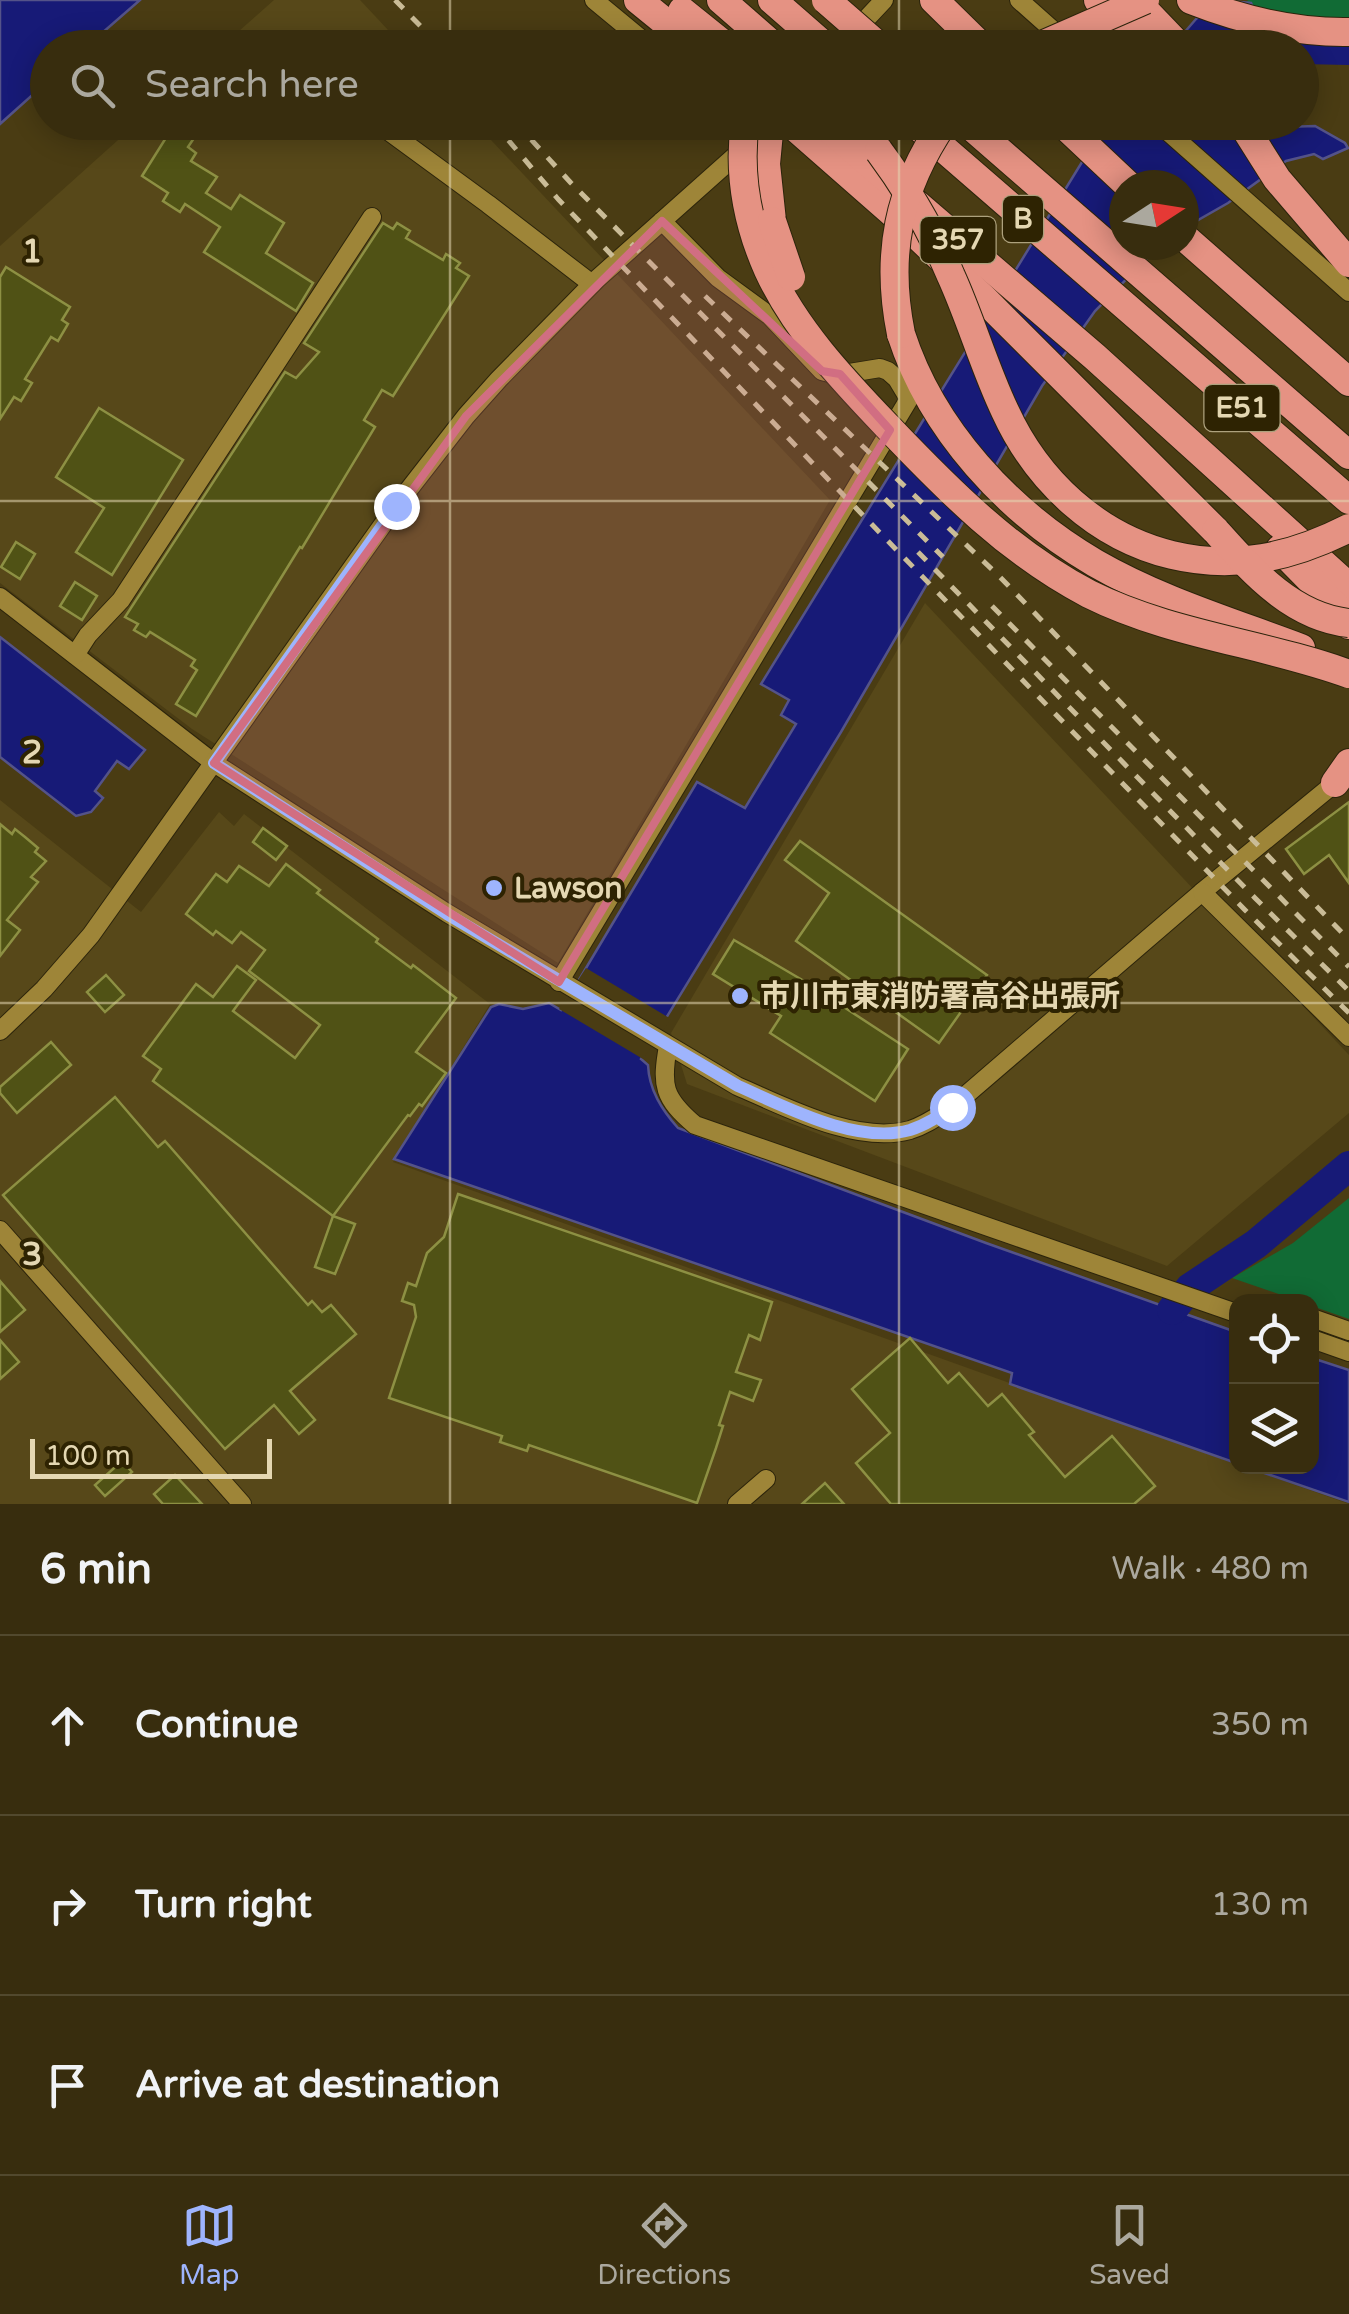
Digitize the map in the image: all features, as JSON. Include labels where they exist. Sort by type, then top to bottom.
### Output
[{"type":"highway","points":[[638,0],[675,30]]},
{"type":"highway","points":[[668,0],[706,30]]},
{"type":"highway","points":[[722,0],[754,30]]},
{"type":"highway","points":[[772,0],[806,30]]},
{"type":"highway","points":[[783,30],[800,0]]},
{"type":"highway","points":[[809,30],[830,0],[861,30]]},
{"type":"highway","points":[[934,0],[965,30]]},
{"type":"highway","points":[[1098,0],[1127,30]]},
{"type":"highway","points":[[1135,0],[1164,30]]},
{"type":"highway","points":[[1077,30],[1145,0]]},
{"type":"highway","points":[[1191,0],[1298,30]]},
{"type":"highway","points":[[1319,31],[1349,32]]},
{"type":"highway","points":[[753,140],[742,153],[746,201],[760,251],[796,318],[872,410],[986,524],[1039,564],[1091,594],[1157,620],[1349,674]]},
{"type":"highway","points":[[790,140],[903,222],[1155,468],[1250,570],[1298,606],[1349,624]]},
{"type":"highway","name":"357","points":[[842,140],[1095,357],[1349,587]]},
{"type":"highway","points":[[870,140],[917,207],[952,278],[1005,412],[1037,466],[1088,515],[1132,542],[1206,561],[1268,558],[1314,545],[1349,528]]},
{"type":"highway","points":[[932,140],[910,182],[898,222],[893,280],[908,358],[953,436],[1030,516],[1094,562],[1164,596],[1349,666]]},
{"type":"highway","name":"B","points":[[934,140],[1134,316]]},
{"type":"highway","name":"B","points":[[987,140],[1157,289]]},
{"type":"highway","points":[[1079,140],[1112,170]]},
{"type":"highway","points":[[1237,140],[1278,179],[1349,263]]},
{"type":"highway","points":[[1253,140],[1278,179]]},
{"type":"highway","points":[[1199,250],[1349,382]]},
{"type":"highway","name":"E51","points":[[1157,289],[1349,455]]},
{"type":"highway","name":"E51","points":[[1134,316],[1349,500]]},
{"type":"highway","points":[[1095,357],[1206,478],[1309,577],[1349,624]]},
{"type":"street","points":[[594,0],[630,30]]},
{"type":"street","points":[[856,30],[884,0]]},
{"type":"street","points":[[1024,5],[1052,30]]},
{"type":"street","points":[[401,140],[592,284]]},
{"type":"street","points":[[0,1031],[79,950],[430,460],[499,378],[592,284],[751,140]]},
{"type":"street","points":[[1177,140],[1349,292]]},
{"type":"street","points":[[75,655],[88,635],[122,600],[372,218]]},
{"type":"street","points":[[565,986],[909,399],[897,378],[880,368],[837,375],[822,371],[770,316],[718,278],[662,220]]},
{"type":"street","points":[[0,597],[214,763],[447,914],[738,1086],[782,1106],[869,1133],[910,1130],[952,1107],[1344,774]]},
{"type":"street","points":[[1202,892],[1349,1037]]},
{"type":"street","points":[[662,1043],[666,1089],[695,1125],[1229,1309]]},
{"type":"street","points":[[0,1230],[242,1504]]},
{"type":"street","points":[[1319,1321],[1349,1332]]},
{"type":"street","points":[[1319,1341],[1349,1352]]},
{"type":"street","points":[[738,1504],[766,1479]]},
{"type":"highlighted area","points":[[662,221],[822,371],[840,374],[890,430],[559,982],[214,763],[466,416]]},
{"type":"shaded area","points":[[0,0],[140,0],[106,30],[30,30],[30,97],[0,124]]},
{"type":"shaded area","points":[[274,0],[360,0],[388,30],[240,30]]},
{"type":"shaded area","points":[[1217,0],[1251,3],[1264,30],[1187,30]]},
{"type":"shaded area","points":[[1319,128],[1345,143],[1348,148],[1323,159],[1314,154],[1286,161],[1199,219],[1199,170],[1109,170],[1109,260],[1145,260],[1095,311],[1042,386],[841,732],[641,1059],[648,1065],[657,1099],[678,1128],[1229,1330],[1229,1461],[1010,1384],[1012,1373],[394,1159],[491,1007],[499,1004],[523,1009],[549,1003],[561,1010],[697,782],[745,808],[796,724],[781,715],[789,700],[761,684],[1096,140],[1319,140]]},
{"type":"shaded area","points":[[118,140],[491,140],[830,500],[558,963],[192,729],[0,583],[0,246]]},
{"type":"shaded area","points":[[925,603],[1349,1055],[1349,1113],[1167,1266],[687,1084],[671,1033]]},
{"type":"shaded area","points":[[0,637],[145,750],[129,769],[117,761],[95,791],[103,798],[91,812],[76,816],[0,757]]},
{"type":"shaded area","points":[[0,800],[141,912],[219,812],[234,826],[244,814],[490,1004],[393,1162],[1229,1461],[1229,1474],[1265,1474],[1349,1504],[0,1504]]},
{"type":"shaded area","points":[[1319,1360],[1349,1370],[1349,1502],[1267,1474],[1319,1474]]},
{"type":"green space","points":[[1349,0],[1349,19],[1281,15],[1256,8],[1246,3]]},
{"type":"green space","points":[[1349,1198],[1349,1319],[1319,1308],[1319,1294],[1279,1294],[1232,1278],[1293,1243]]},
{"type":"pier","points":[[586,968],[671,1019],[643,1059],[559,1009]]},
{"type":"building","points":[[165,140],[193,140],[188,147],[196,153],[191,161],[217,177],[206,193],[231,209],[240,195],[284,223],[266,253],[313,283],[296,311],[204,252],[220,227],[185,204],[180,212],[163,201],[168,193],[142,176]]},
{"type":"building","points":[[383,223],[393,229],[397,223],[410,231],[406,238],[443,260],[446,254],[460,263],[456,268],[469,276],[393,396],[382,390],[364,420],[375,427],[196,716],[176,704],[197,670],[191,666],[195,660],[150,632],[146,637],[134,630],[138,624],[125,617],[285,372],[296,378],[319,352],[304,343]]},
{"type":"building","points":[[6,267],[70,307],[62,320],[68,324],[58,341],[51,337],[25,379],[32,383],[21,401],[14,397],[0,419],[0,277]]},
{"type":"building","points":[[99,408],[183,460],[112,575],[76,552],[104,508],[56,477]]},
{"type":"building","points":[[16,542],[35,554],[20,579],[1,567]]},
{"type":"building","points":[[75,582],[97,596],[82,620],[60,606]]},
{"type":"building","points":[[1349,802],[1349,883],[1329,855],[1304,874],[1286,849]]},
{"type":"building","points":[[0,824],[12,834],[15,829],[25,837],[46,861],[31,877],[38,882],[7,920],[20,930],[0,956]]},
{"type":"building","points":[[263,828],[287,846],[276,860],[253,842]]},
{"type":"building","points":[[800,841],[987,975],[939,1043],[796,941],[829,893],[785,860]]},
{"type":"building","points":[[286,864],[378,939],[376,942],[456,998],[416,1052],[446,1073],[422,1106],[419,1104],[408,1115],[333,1216],[153,1081],[161,1069],[143,1056],[196,984],[213,997],[237,966],[256,980],[233,1011],[295,1058],[320,1025],[249,971],[265,950],[241,932],[232,943],[216,931],[213,935],[186,914],[216,874],[227,882],[239,866],[269,886]]},
{"type":"building","points":[[734,940],[908,1049],[875,1101],[770,1033],[781,1016],[713,974]]},
{"type":"building","points":[[106,975],[124,995],[105,1012],[87,992]]},
{"type":"building","points":[[51,1042],[71,1065],[17,1113],[0,1093],[0,1087]]},
{"type":"building","points":[[115,1097],[158,1147],[165,1141],[308,1305],[312,1301],[322,1312],[331,1305],[356,1334],[290,1391],[315,1420],[299,1434],[274,1405],[225,1449],[3,1195]]},
{"type":"building","points":[[458,1194],[772,1302],[760,1340],[749,1335],[736,1372],[761,1380],[753,1401],[730,1392],[697,1503],[529,1445],[527,1451],[500,1442],[502,1436],[389,1398],[416,1317],[414,1305],[402,1301],[408,1283],[416,1286],[427,1253],[444,1237]]},
{"type":"building","points":[[333,1216],[355,1224],[335,1274],[315,1267]]},
{"type":"building","points":[[0,1281],[25,1310],[0,1332]]},
{"type":"building","points":[[910,1338],[948,1383],[959,1373],[988,1406],[1002,1394],[1034,1432],[1029,1435],[1065,1477],[1112,1436],[1155,1486],[1134,1504],[891,1504],[856,1463],[890,1433],[852,1389]]},
{"type":"building","points":[[0,1340],[19,1362],[0,1379]]},
{"type":"building","points":[[122,1461],[132,1472],[105,1496],[95,1485]]},
{"type":"building","points":[[175,1475],[202,1504],[163,1504],[154,1494]]},
{"type":"building","points":[[825,1483],[844,1504],[802,1504]]},
{"type":"waterway","points":[[1319,49],[1349,50]]},
{"type":"waterway","points":[[1172,1310],[1190,1288],[1256,1244],[1349,1166]]},
{"type":"railway","points":[[395,0],[424,30]]},
{"type":"railway","points":[[508,140],[558,199],[647,292],[1349,1013]]},
{"type":"railway","points":[[532,140],[943,557]]},
{"type":"railway","points":[[705,296],[1000,577],[1349,940]]},
{"type":"railway","points":[[918,552],[1349,991]]},
{"type":"railway","points":[[992,606],[1349,967]]},
{"type":"place","name":"Lawson","points":[[494,888]]},
{"type":"place","name":"市川市東消防署高谷出張所","points":[[740,996]]},
{"type":"route","points":[[396,506],[214,763],[447,914],[738,1086],[782,1106],[869,1133],[910,1130],[952,1107]]}]
